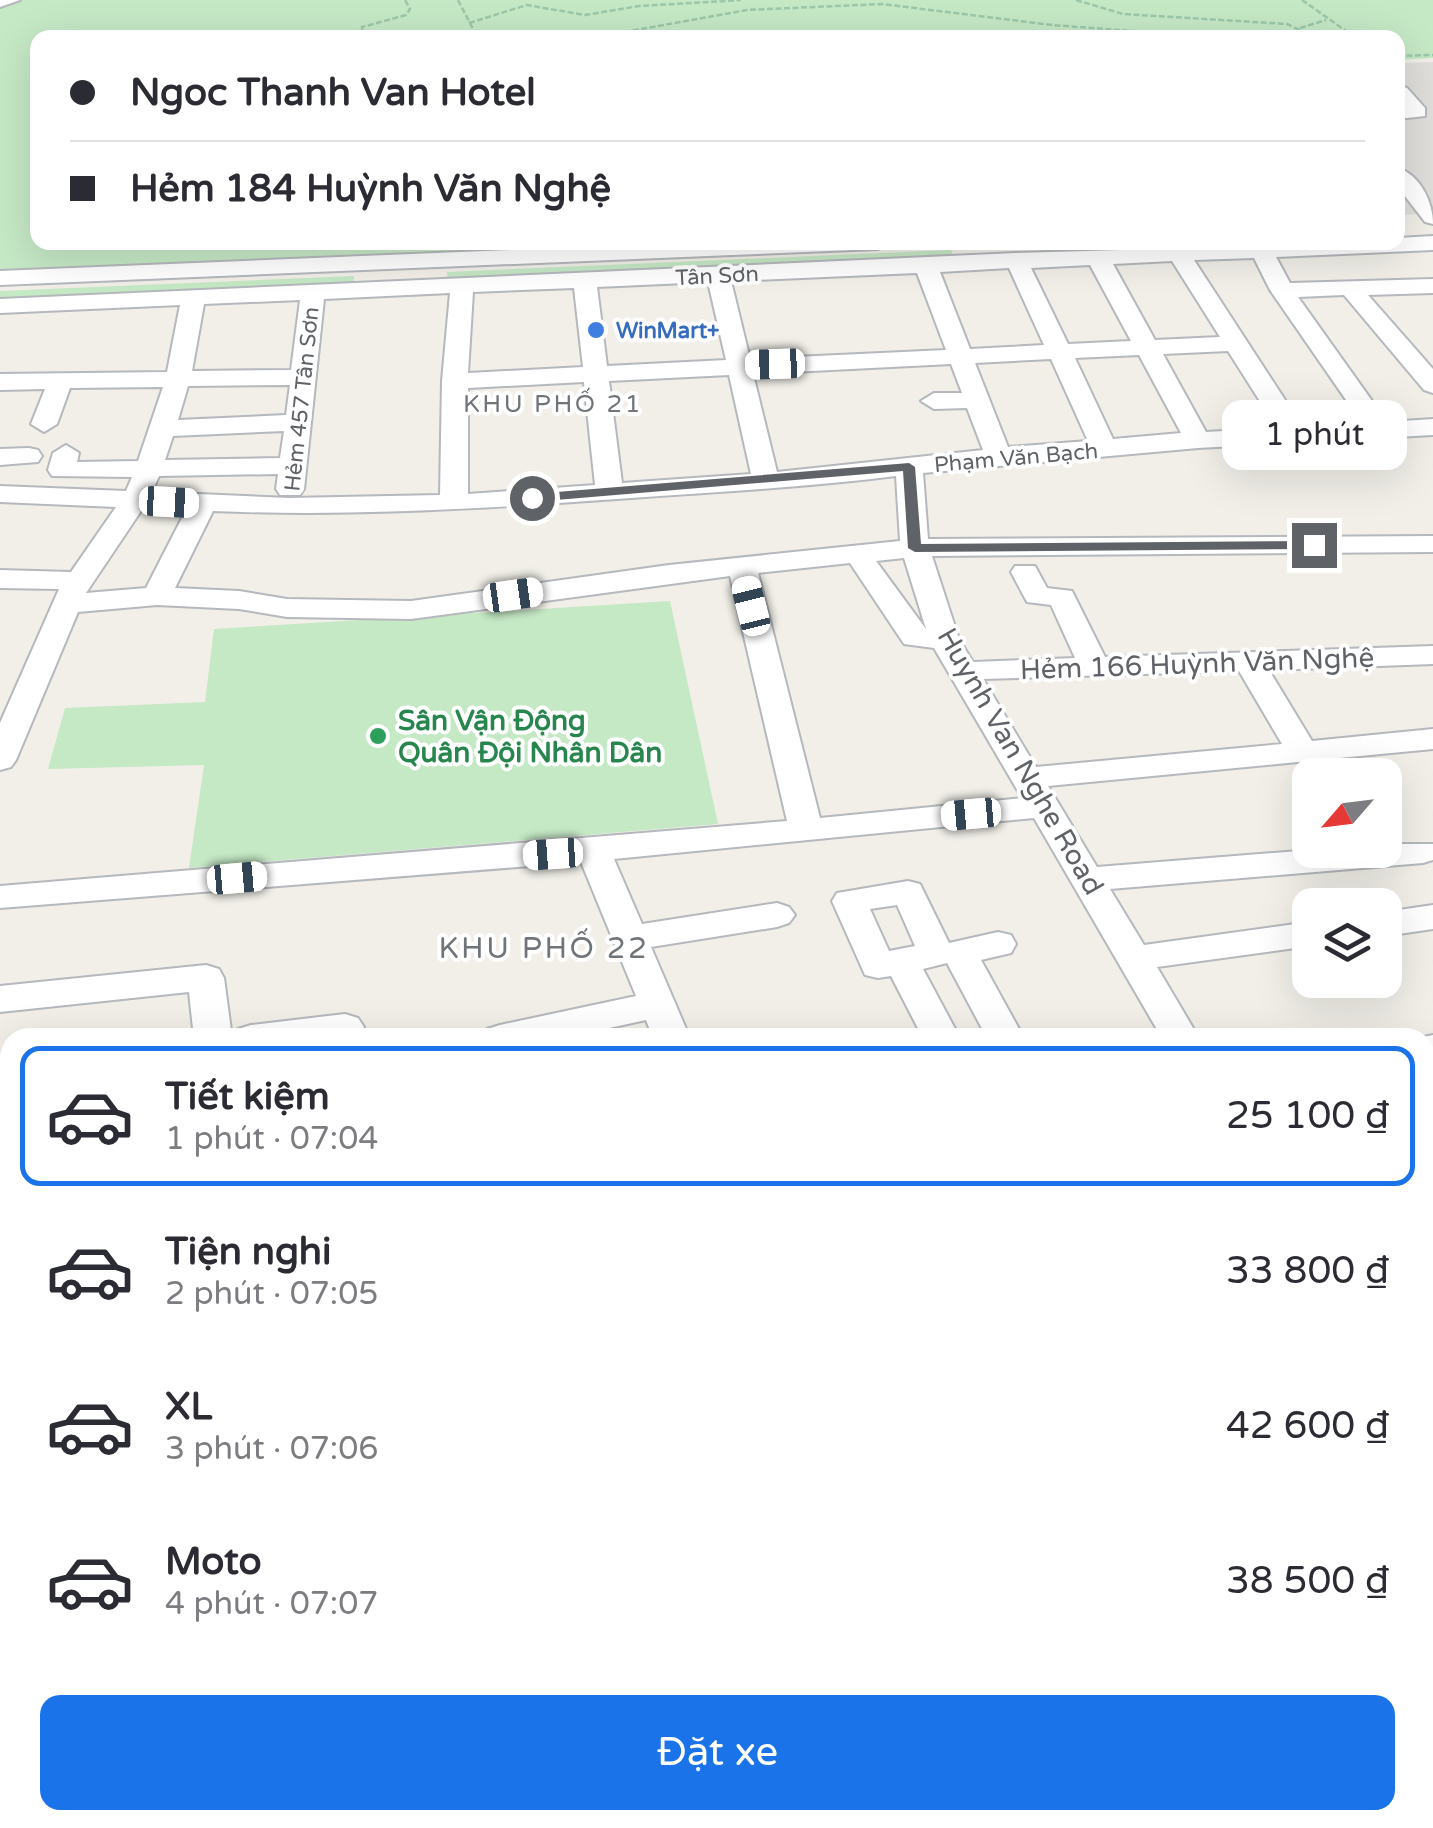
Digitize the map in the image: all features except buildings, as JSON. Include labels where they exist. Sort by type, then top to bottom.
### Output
[{"type":"street","points":[[0,2],[11,0]]},
{"type":"street","points":[[1423,192],[1433,219]]},
{"type":"street","name":"Tân Sơn","points":[[1405,228],[1433,219]]},
{"type":"street","name":"Tân Sơn","points":[[1405,231],[1433,243]]},
{"type":"street","points":[[320,250],[337,266]]},
{"type":"street","name":"Tân Sơn","points":[[0,306],[313,291],[447,261],[697,250]]},
{"type":"street","name":"Tân Sơn","points":[[0,278],[337,266],[372,277],[456,287],[926,265],[976,252],[1020,251],[1050,259],[1274,250]]},
{"type":"street","points":[[1020,251],[1059,352],[1105,449]]},
{"type":"street","points":[[1262,252],[1282,290],[1380,430]]},
{"type":"street","points":[[1179,254],[1295,436]]},
{"type":"street","points":[[1098,258],[1198,440]]},
{"type":"street","points":[[447,261],[432,266],[424,275],[428,281],[456,287],[454,503]]},
{"type":"street","points":[[926,265],[998,456]]},
{"type":"street","points":[[718,275],[766,481]]},
{"type":"street","points":[[586,282],[610,494]]},
{"type":"street","points":[[1282,290],[1433,286]]},
{"type":"street","points":[[1350,288],[1433,385]]},
{"type":"street","name":"Hẻm 457 Tân Sơn","points":[[289,506],[313,291]]},
{"type":"street","points":[[0,760],[72,592],[136,500],[179,376],[193,297]]},
{"type":"street","points":[[455,381],[1237,343]]},
{"type":"street","points":[[685,368],[695,402]]},
{"type":"street","points":[[0,382],[306,376]]},
{"type":"street","points":[[233,409],[234,377]]},
{"type":"street","points":[[44,424],[61,380]]},
{"type":"street","points":[[934,401],[977,400]]},
{"type":"street","points":[[160,428],[299,422]]},
{"type":"street","name":"Phạm Văn Bạch","points":[[0,494],[289,506],[454,503],[766,481],[1198,440],[1380,430],[1428,434]]},
{"type":"street","points":[[66,453],[61,470],[292,466]]},
{"type":"street","points":[[0,457],[29,456]]},
{"type":"street","name":"Huynh Van Nghe Road","points":[[909,467],[915,548],[944,640],[1176,1028]]},
{"type":"street","points":[[157,596],[203,504]]},
{"type":"street","points":[[0,579],[72,592],[239,600],[287,608],[411,610],[614,580],[915,548],[1433,544]]},
{"type":"street","points":[[858,555],[915,638],[944,640]]},
{"type":"street","points":[[742,568],[806,830]]},
{"type":"street","points":[[1025,572],[1037,596],[1062,597],[1094,666]]},
{"type":"street","name":"Hẻm 166 Huỳnh Văn Nghệ","points":[[962,670],[1433,655]]},
{"type":"street","points":[[1249,661],[1302,752]]},
{"type":"street","points":[[1024,778],[1433,739]]},
{"type":"street","points":[[0,897],[593,850],[1042,807]]},
{"type":"street","points":[[593,850],[665,1021],[597,1028]]},
{"type":"street","points":[[1089,879],[1423,852]]},
{"type":"street","points":[[630,938],[776,915]]},
{"type":"street","points":[[1402,922],[1433,917]]},
{"type":"street","points":[[1136,958],[1292,936]]},
{"type":"street","points":[[998,944],[959,952],[1001,1028]]},
{"type":"street","points":[[902,961],[937,1028]]},
{"type":"street","points":[[0,999],[206,978],[212,1028]]},
{"type":"path","points":[[362,30],[406,15],[410,9],[405,0]]},
{"type":"path","points":[[458,0],[473,30]]},
{"type":"path","points":[[469,23],[527,6],[585,15],[639,6],[741,0]]},
{"type":"path","points":[[1076,0],[1123,14],[1267,21],[1302,30]]},
{"type":"path","points":[[1302,0],[1343,30]]},
{"type":"path","points":[[636,30],[748,10],[882,4],[1127,30]]},
{"type":"path","points":[[1300,28],[1326,20]]},
{"type":"path","points":[[1405,56],[1433,56]]},
{"type":"shaded area","points":[[1433,62],[1433,214],[1405,215],[1405,63]]},
{"type":"green space","points":[[0,0],[1433,0],[1433,58],[1405,60],[1405,30],[30,30],[30,250],[508,250],[0,274]]},
{"type":"green space","points":[[951,250],[957,264],[448,288],[447,272]]},
{"type":"green space","points":[[1040,250],[1241,250],[1046,260]]},
{"type":"green space","points":[[354,276],[354,293],[0,307],[0,291]]},
{"type":"green space","name":"Sân Vận Động Quân Đội Nhân Dân","points":[[670,601],[718,824],[189,868],[204,765],[48,769],[65,708],[205,702],[214,629]]},
{"type":"place","name":"WinMart+","points":[[596,330]]},
{"type":"place","name":"Sân Vận Động Quân Đội Nhân Dân","points":[[378,736]]},
{"type":"district","name":"KHU PHỐ 21","points":[[553,403]]},
{"type":"district","name":"KHU PHỐ 22","points":[[544,948]]},
{"type":"route","points":[[532,498],[909,467],[915,548],[1314,545]]}]
